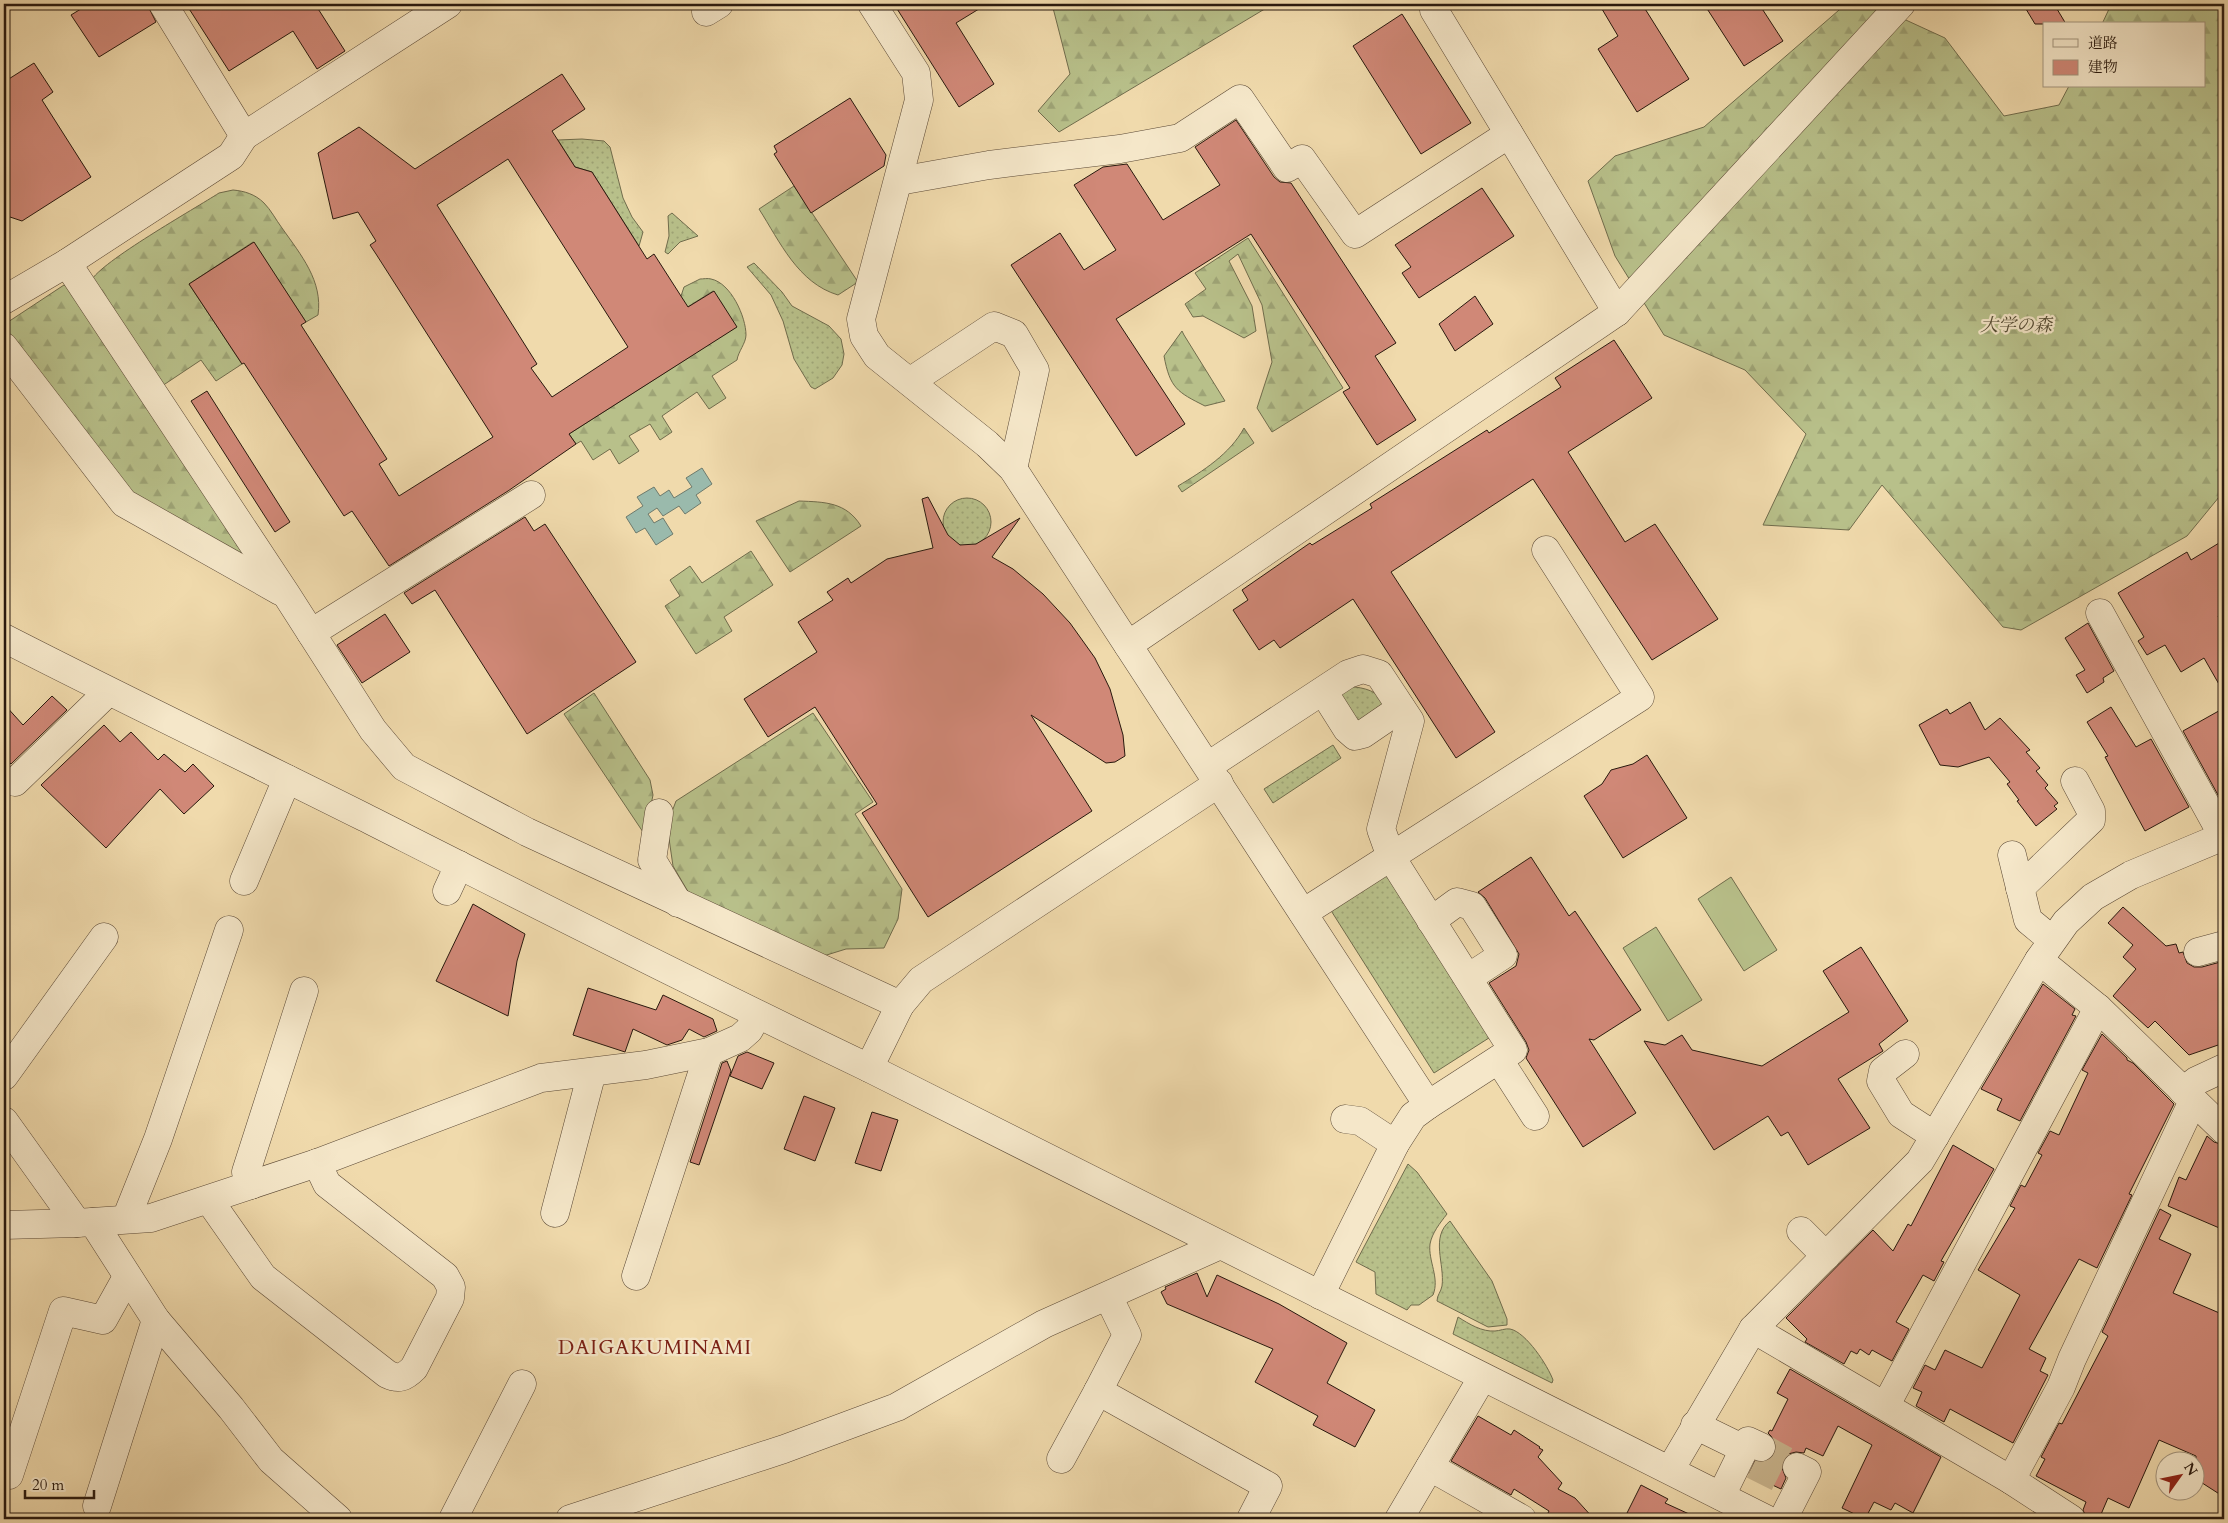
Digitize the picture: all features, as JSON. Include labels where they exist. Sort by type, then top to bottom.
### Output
[{"type":"street","points":[[163,4],[244,136]]},
{"type":"street","points":[[4,300],[67,263],[231,156],[244,136],[448,4]]},
{"type":"street","points":[[872,4],[916,73],[919,100],[861,319],[864,336],[878,356],[987,444],[1013,469],[1428,1105]]},
{"type":"street","points":[[1128,645],[1617,312],[1901,4]]},
{"type":"street","points":[[1434,10],[1617,312]]},
{"type":"street","points":[[899,181],[989,165],[1120,150],[1180,138],[1240,99],[1287,168],[1302,159],[1355,234],[1509,134]]},
{"type":"street","points":[[67,263],[286,594],[373,730],[404,766],[527,832],[900,1005]]},
{"type":"street","points":[[911,381],[994,326],[1014,334],[1035,370],[1013,469]]},
{"type":"street","points":[[4,347],[124,503],[286,594]]},
{"type":"street","points":[[311,633],[531,495]]},
{"type":"street","points":[[1303,913],[1640,697],[1546,550]]},
{"type":"street","points":[[1670,1470],[1753,1329],[1920,1161],[2045,950],[2066,922],[2093,897],[2132,875],[2223,836],[2100,613]]},
{"type":"street","points":[[4,638],[108,692],[287,778],[1766,1519]]},
{"type":"street","points":[[868,1068],[900,1005],[921,980],[1214,775],[1322,691],[1348,674],[1363,669],[1379,674],[1410,721],[1381,829],[1391,857],[1514,1050],[1413,1116],[1395,1144],[1320,1295]]},
{"type":"street","points":[[1322,691],[1347,729],[1355,736],[1363,734],[1401,708]]},
{"type":"street","points":[[15,782],[108,692]]},
{"type":"street","points":[[244,880],[287,778]]},
{"type":"street","points":[[2020,888],[2091,820],[2092,811],[2075,781]]},
{"type":"street","points":[[658,814],[652,860],[678,903]]},
{"type":"street","points":[[2012,855],[2028,920],[2045,950],[2098,1008],[2224,1130]]},
{"type":"street","points":[[447,891],[459,865]]},
{"type":"street","points":[[1430,920],[1457,902],[1472,906],[1503,955],[1468,978]]},
{"type":"street","points":[[126,1219],[158,1140],[229,930]]},
{"type":"street","points":[[4,1076],[104,938]]},
{"type":"street","points":[[2198,952],[2224,945]]},
{"type":"street","points":[[251,1185],[246,1172],[304,991]]},
{"type":"street","points":[[1886,1405],[1936,1322],[2015,1154],[2098,1008]]},
{"type":"street","points":[[4,1225],[85,1223],[151,1218],[318,1163],[541,1078],[646,1065],[709,1052],[740,1038],[749,1030],[757,1015]]},
{"type":"street","points":[[636,1276],[709,1052]]},
{"type":"street","points":[[1906,1054],[1883,1070],[1881,1081],[1901,1114],[1935,1136]]},
{"type":"street","points":[[1499,1060],[1535,1116]]},
{"type":"street","points":[[2015,1486],[2061,1388],[2188,1096],[2196,1081],[2224,1068]]},
{"type":"street","points":[[555,1213],[592,1072]]},
{"type":"street","points":[[1345,1119],[1360,1121],[1395,1144]]},
{"type":"street","points":[[4,1121],[127,1276],[156,1320],[225,1401],[271,1460],[338,1519]]},
{"type":"street","points":[[209,1200],[263,1277],[386,1374],[396,1378],[406,1376],[414,1368],[450,1298],[451,1288],[445,1276],[327,1184],[318,1163]]},
{"type":"street","points":[[1802,1231],[1826,1256]]},
{"type":"street","points":[[570,1519],[784,1449],[897,1407],[1044,1324],[1218,1246]]},
{"type":"street","points":[[9,1475],[62,1311],[103,1320],[127,1276]]},
{"type":"street","points":[[1061,1459],[1127,1335],[1108,1296]]},
{"type":"street","points":[[97,1506],[156,1320]]},
{"type":"street","points":[[1753,1329],[1886,1405],[1956,1453],[2071,1519]]},
{"type":"street","points":[[1399,1519],[1482,1378]]},
{"type":"street","points":[[452,1519],[522,1384]]},
{"type":"street","points":[[1098,1391],[1268,1486],[1251,1519]]},
{"type":"street","points":[[1695,1425],[1749,1455],[1720,1496]]},
{"type":"street","points":[[1430,1467],[1522,1519]]},
{"type":"street","points":[[1783,1519],[1795,1479]]},
{"type":"green space","points":[[1052,4],[1273,4],[1059,132],[1038,111],[1070,74]]},
{"type":"green space","name":"大学の森","points":[[1846,4],[1871,4],[1945,38],[2004,116],[2059,105],[2068,88],[2206,88],[2206,22],[2103,22],[2109,9],[2116,4],[2224,4],[2224,491],[2187,536],[2021,630],[2003,627],[1882,485],[1849,530],[1763,525],[1806,434],[1745,370],[1664,335],[1615,256],[1588,181],[1615,156],[1704,127]]},
{"type":"green space","points":[[582,139],[604,141],[610,147],[623,198],[632,217],[643,232],[639,246],[592,172],[575,167],[558,140]]},
{"type":"green space","points":[[794,186],[858,282],[838,295],[824,289],[801,271],[791,260],[759,209]]},
{"type":"green space","points":[[233,190],[257,197],[264,203],[303,258],[314,280],[317,291],[318,315],[306,322],[253,242],[189,284],[242,364],[216,381],[201,360],[162,386],[91,281],[98,272],[129,249],[219,193]]},
{"type":"green space","points":[[672,213],[698,236],[680,242],[668,254],[665,252],[669,236],[668,216]]},
{"type":"green space","points":[[1248,238],[1343,388],[1272,432],[1257,408],[1272,362],[1262,305],[1238,254],[1229,261],[1252,306],[1256,331],[1244,338],[1203,316],[1193,317],[1185,304],[1206,289],[1195,273]]},
{"type":"green space","points":[[754,263],[782,292],[792,306],[829,326],[841,339],[844,354],[842,365],[833,378],[815,389],[811,387],[794,359],[783,321],[771,295],[747,267]]},
{"type":"green space","points":[[700,279],[711,279],[725,287],[740,310],[745,328],[746,338],[737,360],[712,376],[726,398],[709,409],[697,392],[662,416],[672,432],[660,440],[650,424],[629,436],[639,451],[619,464],[610,449],[593,460],[581,441],[576,444],[569,434],[736,327],[713,291],[651,330],[681,296],[684,287]]},
{"type":"green space","points":[[64,285],[82,295],[270,579],[125,496],[4,335],[8,322]]},
{"type":"green space","points":[[1182,331],[1225,401],[1205,406],[1181,392],[1172,382],[1164,356]]},
{"type":"green space","points":[[1244,428],[1254,443],[1182,492],[1178,486],[1224,454]]},
{"type":"green space","points":[[967,498],[976,500],[984,505],[989,513],[991,522],[989,531],[984,539],[976,544],[967,546],[958,544],[950,539],[945,531],[943,522],[945,513],[950,505],[958,500]]},
{"type":"green space","points":[[799,501],[826,503],[842,508],[849,512],[861,526],[790,572],[756,521]]},
{"type":"green space","points":[[751,551],[773,585],[724,617],[732,631],[696,654],[665,606],[680,596],[670,580],[690,566],[702,583]]},
{"type":"green space","points":[[1355,687],[1375,693],[1389,707],[1357,728],[1334,694],[1344,688]]},
{"type":"green space","points":[[594,693],[650,780],[653,795],[645,835],[564,714]]},
{"type":"green space","points":[[813,713],[873,802],[855,814],[902,889],[898,919],[884,948],[846,949],[817,958],[690,895],[673,866],[667,825],[676,801]]},
{"type":"green space","points":[[1333,745],[1341,758],[1273,803],[1264,789]]},
{"type":"green space","points":[[1388,872],[1492,1036],[1434,1073],[1330,909]]},
{"type":"green space","points":[[1731,877],[1777,950],[1744,971],[1698,899]]},
{"type":"green space","points":[[1656,927],[1702,1000],[1668,1021],[1623,948]]},
{"type":"green space","points":[[1408,1164],[1417,1172],[1447,1214],[1434,1232],[1430,1244],[1435,1276],[1433,1295],[1419,1305],[1411,1305],[1407,1310],[1376,1294],[1375,1272],[1356,1262]]},
{"type":"green space","points":[[1450,1221],[1492,1281],[1507,1319],[1507,1325],[1488,1327],[1437,1301],[1442,1286],[1439,1243],[1444,1227]]},
{"type":"green space","points":[[1458,1317],[1480,1329],[1495,1331],[1508,1329],[1516,1331],[1523,1336],[1541,1359],[1553,1380],[1552,1383],[1453,1334]]},
{"type":"shaded area","points":[[702,468],[712,484],[696,495],[701,503],[685,514],[679,506],[663,516],[657,508],[648,514],[654,523],[663,518],[673,534],[656,545],[645,528],[636,533],[626,517],[643,506],[637,497],[654,487],[660,496],[669,490],[674,498],[692,487],[686,478]]},
{"type":"building","points":[[89,4],[147,4],[156,22],[99,57],[71,15]]},
{"type":"building","points":[[186,4],[315,4],[345,51],[317,69],[293,31],[229,71]]},
{"type":"building","points":[[894,4],[987,4],[956,23],[994,84],[959,107]]},
{"type":"building","points":[[1599,4],[1642,4],[1689,79],[1637,112],[1598,49],[1618,36]]},
{"type":"building","points":[[1704,4],[1759,4],[1783,41],[1744,66]]},
{"type":"building","points":[[2023,4],[2054,4],[2065,22],[2043,22],[2043,24],[2035,24]]},
{"type":"building","points":[[1402,14],[1471,123],[1421,154],[1353,46]]},
{"type":"building","points":[[34,63],[53,92],[42,100],[91,177],[22,221],[4,215],[4,82]]},
{"type":"building","points":[[562,74],[585,109],[552,131],[575,167],[592,172],[647,259],[654,254],[688,307],[714,291],[737,327],[569,434],[576,444],[508,491],[389,566],[352,511],[344,516],[244,363],[242,364],[189,284],[254,242],[306,322],[301,325],[387,459],[379,464],[399,496],[493,437],[370,245],[376,241],[358,212],[333,219],[318,153],[359,127],[415,169]],"holes":[[[508,159],[628,347],[552,397],[531,368],[537,364],[437,205]]]},
{"type":"building","points":[[850,98],[886,155],[884,166],[811,213],[774,154],[777,152],[774,146]]},
{"type":"building","points":[[1236,120],[1274,177],[1280,182],[1291,183],[1396,343],[1375,356],[1416,420],[1377,445],[1343,392],[1350,388],[1251,234],[1116,319],[1185,424],[1136,456],[1011,265],[1060,233],[1084,270],[1116,250],[1074,185],[1103,167],[1127,164],[1163,220],[1220,185],[1195,147]]},
{"type":"building","points":[[1482,188],[1514,236],[1419,298],[1402,273],[1411,267],[1395,245]]},
{"type":"building","points":[[1475,296],[1493,324],[1455,351],[1439,324]]},
{"type":"building","points":[[1614,340],[1652,398],[1568,452],[1625,542],[1655,524],[1718,619],[1652,660],[1533,479],[1391,572],[1495,732],[1456,758],[1353,599],[1280,648],[1274,640],[1259,650],[1233,610],[1248,600],[1242,590],[1310,543],[1312,545],[1372,508],[1370,504],[1487,430],[1489,433],[1561,387],[1555,378]]},
{"type":"building","points":[[207,391],[290,522],[275,532],[191,401]]},
{"type":"building","points":[[928,497],[948,535],[960,545],[976,544],[1020,518],[992,557],[1013,569],[1043,594],[1070,623],[1095,658],[1110,689],[1123,735],[1125,756],[1115,762],[1106,763],[1031,715],[1092,811],[928,917],[862,813],[877,804],[815,707],[768,737],[744,699],[817,652],[798,622],[833,600],[827,592],[848,578],[851,583],[887,559],[933,548],[922,499]]},
{"type":"building","points":[[525,517],[534,531],[545,524],[636,662],[527,734],[435,590],[412,604],[404,593]]},
{"type":"building","points":[[2224,540],[2224,613],[2218,616],[2224,628],[2224,693],[2204,658],[2181,672],[2165,645],[2147,655],[2138,641],[2144,637],[2118,593],[2187,552],[2191,560]]},
{"type":"building","points":[[385,614],[410,652],[362,683],[337,645]]},
{"type":"building","points":[[2088,623],[2114,671],[2103,678],[2104,682],[2087,693],[2076,675],[2085,670],[2065,638]]},
{"type":"building","points":[[52,696],[67,710],[11,764],[4,757],[4,704],[23,725]]},
{"type":"building","points":[[1970,702],[1985,730],[2000,718],[2030,750],[2026,752],[2040,768],[2036,771],[2048,785],[2045,788],[2058,803],[2054,806],[2057,809],[2036,826],[2017,801],[2019,800],[2007,784],[2010,782],[1989,757],[1958,767],[1940,765],[1919,725],[1947,709],[1950,714]]},
{"type":"building","points":[[2111,707],[2136,747],[2151,739],[2189,807],[2145,831],[2105,757],[2108,756],[2087,722]]},
{"type":"building","points":[[2224,708],[2224,806],[2183,731]]},
{"type":"building","points":[[104,725],[120,742],[131,732],[158,760],[164,754],[185,772],[193,764],[214,786],[184,814],[160,789],[106,848],[41,785]]},
{"type":"building","points":[[1647,755],[1687,818],[1623,858],[1584,796],[1602,784],[1611,770],[1633,764]]},
{"type":"building","points":[[1531,857],[1569,916],[1575,911],[1641,1010],[1594,1040],[1589,1039],[1636,1113],[1583,1147],[1526,1058],[1529,1050],[1526,1042],[1489,983],[1516,966],[1519,954],[1485,898],[1478,892]]},
{"type":"building","points":[[473,904],[525,934],[517,961],[508,1016],[436,981]]},
{"type":"building","points":[[2123,907],[2166,946],[2176,944],[2179,953],[2183,952],[2187,963],[2194,967],[2202,967],[2224,961],[2224,1043],[2189,1055],[2155,1021],[2148,1028],[2113,996],[2136,969],[2123,957],[2133,945],[2108,923]]},
{"type":"building","points":[[1861,947],[1908,1021],[1879,1044],[1883,1051],[1838,1079],[1870,1128],[1808,1165],[1788,1132],[1781,1136],[1768,1116],[1714,1150],[1644,1041],[1665,1045],[1682,1035],[1692,1050],[1762,1066],[1849,1012],[1823,971]]},
{"type":"building","points":[[2043,984],[2075,1009],[2072,1015],[2076,1016],[2020,1121],[1997,1110],[2002,1099],[1981,1089]]},
{"type":"building","points":[[588,988],[656,1010],[663,995],[713,1019],[717,1031],[704,1037],[689,1029],[682,1040],[667,1045],[633,1029],[625,1052],[573,1035]]},
{"type":"building","points":[[2102,1034],[2174,1104],[2129,1194],[2132,1195],[2097,1268],[2079,1259],[2029,1349],[2046,1358],[2040,1371],[2048,1375],[2013,1443],[1950,1409],[1944,1422],[1916,1406],[1922,1392],[1913,1388],[1925,1365],[1935,1370],[1945,1350],[1982,1368],[2020,1295],[1978,1270],[2015,1208],[2010,1206],[2021,1185],[2025,1187],[2042,1155],[2038,1153],[2050,1131],[2059,1135],[2088,1073],[2082,1070]]},
{"type":"building","points":[[747,1052],[774,1063],[762,1089],[730,1076],[738,1056]]},
{"type":"building","points":[[727,1061],[731,1071],[699,1165],[690,1162],[722,1063]]},
{"type":"building","points":[[804,1096],[835,1108],[815,1161],[784,1149]]},
{"type":"building","points":[[872,1112],[898,1120],[881,1171],[855,1163]]},
{"type":"building","points":[[2207,1136],[2214,1142],[2224,1145],[2224,1230],[2168,1206],[2179,1177],[2186,1180]]},
{"type":"building","points":[[1953,1145],[1994,1169],[1941,1261],[1944,1262],[1934,1281],[1923,1275],[1896,1322],[1909,1329],[1892,1361],[1872,1350],[1869,1355],[1860,1349],[1857,1354],[1851,1351],[1844,1364],[1805,1342],[1807,1339],[1786,1318],[1873,1230],[1893,1251],[1908,1224],[1911,1226]]},
{"type":"building","points":[[2160,1209],[2171,1215],[2159,1239],[2191,1254],[2173,1293],[2224,1315],[2224,1497],[2206,1485],[2206,1450],[2182,1450],[2159,1440],[2129,1508],[2108,1498],[2099,1519],[2086,1517],[2083,1510],[2086,1502],[2036,1476],[2045,1459],[2041,1457],[2059,1423],[2062,1424],[2108,1336],[2102,1332]]},
{"type":"building","points":[[1197,1273],[1207,1297],[1217,1275],[1279,1304],[1347,1343],[1327,1383],[1375,1410],[1355,1447],[1313,1425],[1318,1416],[1255,1382],[1273,1349],[1167,1304],[1161,1292],[1166,1289],[1165,1287]]},
{"type":"building","points":[[1790,1369],[1941,1457],[1913,1513],[1895,1503],[1891,1510],[1874,1502],[1865,1519],[1842,1508],[1872,1445],[1838,1426],[1823,1456],[1806,1448],[1804,1453],[1788,1454],[1783,1460],[1782,1468],[1786,1478],[1781,1489],[1749,1474],[1755,1461],[1763,1462],[1770,1460],[1775,1453],[1776,1445],[1768,1433],[1770,1430],[1772,1431],[1788,1399],[1777,1393]]},
{"type":"building","points":[[1478,1416],[1511,1435],[1514,1430],[1540,1447],[1543,1450],[1538,1457],[1562,1483],[1558,1489],[1575,1498],[1594,1519],[1545,1519],[1549,1511],[1514,1489],[1511,1495],[1451,1461]]},
{"type":"building","points":[[1641,1485],[1668,1499],[1665,1503],[1700,1519],[1640,1519],[1627,1513]]},
{"type":"tunnel","points":[[1761,1447],[1797,1467]]},
{"type":"tunnel","points":[[1753,1465],[1789,1483]]},
{"type":"district","name":"DAIGAKUMINAMI","points":[[655,1347]]}]
